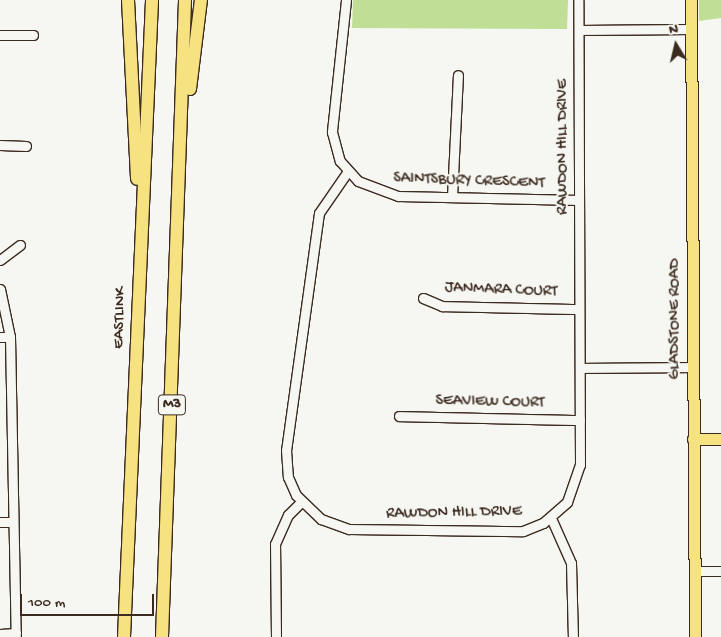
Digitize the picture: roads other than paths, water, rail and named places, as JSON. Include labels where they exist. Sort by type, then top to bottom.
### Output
[{"type":"highway","points":[[128,0],[140,244]]},
{"type":"highway","name":"EASTLINK","points":[[124,637],[152,0]]},
{"type":"highway","name":"M3","points":[[162,637],[185,0]]},
{"type":"highway","points":[[180,173],[201,0]]},
{"type":"main road","name":"GLADSTONE ROAD","points":[[691,0],[695,637]]},
{"type":"main road","points":[[693,439],[721,439]]},
{"type":"street","name":"SAINTSBURY CRESCENT","points":[[346,0],[331,119],[340,161],[366,187],[389,195],[579,200]]},
{"type":"street","name":"RAWDON HILL DRIVE","points":[[348,171],[319,213],[286,450],[288,476],[301,502],[320,519],[349,529],[523,530],[551,518],[576,484],[580,420],[578,0]]},
{"type":"street","points":[[578,30],[691,29]]},
{"type":"street","points":[[0,35],[33,35]]},
{"type":"street","points":[[452,197],[458,75]]},
{"type":"street","points":[[0,145],[26,146]]},
{"type":"street","points":[[0,260],[20,245]]},
{"type":"street","points":[[0,289],[10,337],[11,522],[16,635],[0,634]]},
{"type":"street","name":"JANMARA COURT","points":[[423,298],[442,306],[579,309]]},
{"type":"street","points":[[0,337],[10,337]]},
{"type":"street","points":[[581,368],[693,367]]},
{"type":"street","name":"SEAVIEW COURT","points":[[399,416],[580,420]]},
{"type":"street","points":[[276,637],[275,544],[288,515],[301,502]]},
{"type":"street","points":[[551,518],[571,563],[572,637]]},
{"type":"street","points":[[0,522],[11,522]]},
{"type":"street","points":[[695,571],[721,571]]}]
